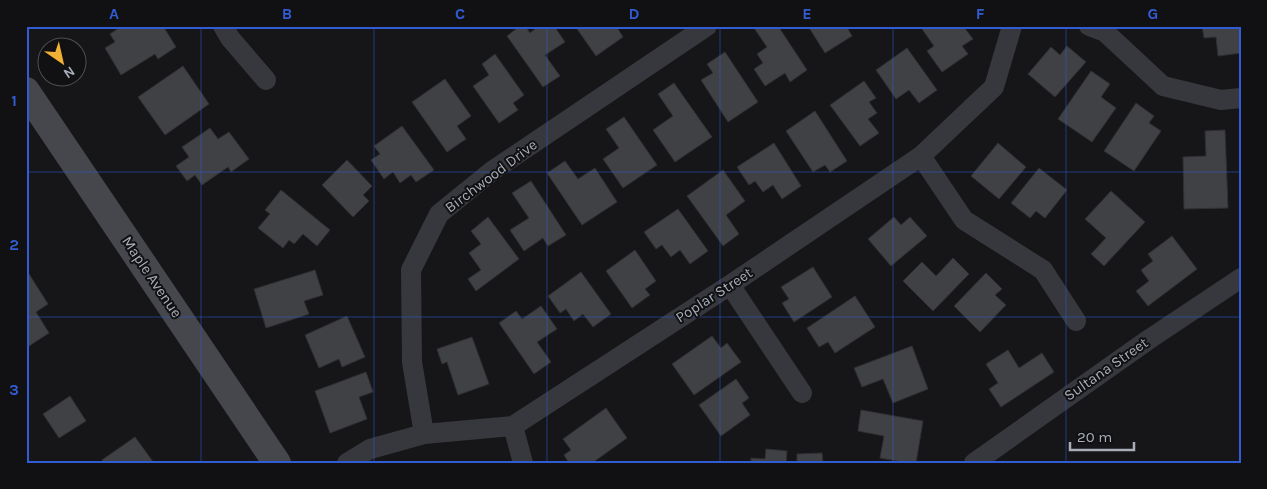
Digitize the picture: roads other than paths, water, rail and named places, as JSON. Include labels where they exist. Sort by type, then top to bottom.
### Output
[{"type":"street","points":[[223,26],[230,38],[266,80]]},
{"type":"street","name":"Birchwood Drive","points":[[424,434],[412,362],[411,270],[440,214],[492,172],[707,26]]},
{"type":"street","name":"Poplar Street","points":[[347,463],[370,449],[424,434],[513,426],[730,285],[922,156],[994,87],[1012,26]]},
{"type":"street","points":[[1088,26],[1105,32],[1163,86],[1221,100],[1241,98]]},
{"type":"street","name":"Maple Avenue","points":[[26,91],[277,463]]},
{"type":"street","points":[[922,156],[964,220],[1043,270],[1076,320]]},
{"type":"street","name":"Sultana Street","points":[[974,463],[1140,345],[1241,278]]},
{"type":"street","points":[[730,285],[802,393]]},
{"type":"street","points":[[513,426],[523,463]]}]
